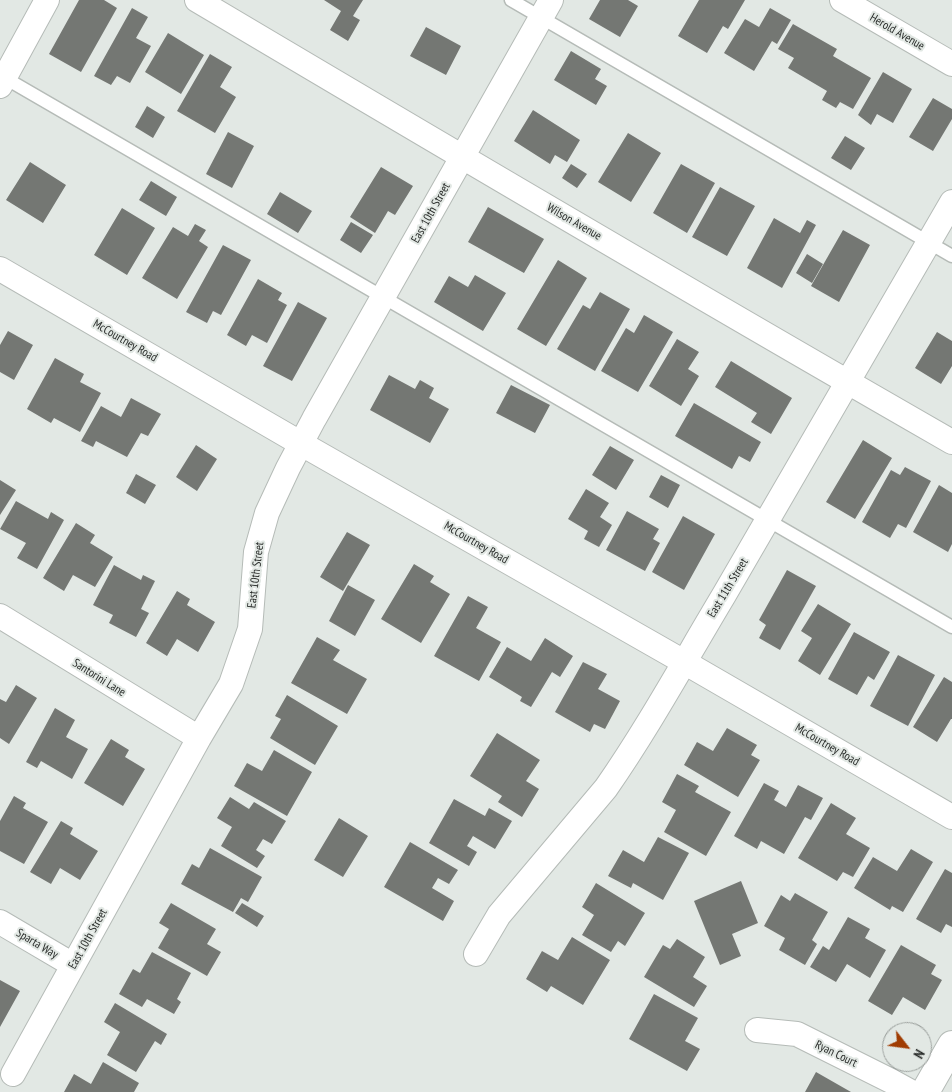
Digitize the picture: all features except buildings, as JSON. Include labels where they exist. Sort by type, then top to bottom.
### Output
[{"type":"street","points":[[3,82],[47,0]]},
{"type":"street","name":"Wilson Avenue","points":[[197,0],[463,158],[952,442]]},
{"type":"street","name":"Herold Avenue","points":[[842,0],[952,64]]},
{"type":"street","name":"East 10th Street","points":[[13,1074],[199,738],[232,684],[250,630],[256,552],[266,513],[300,444],[546,9]]},
{"type":"street","name":"East 11th Street","points":[[476,954],[499,915],[606,788],[619,769],[655,712],[768,521],[952,202]]},
{"type":"street","name":"McCourtney Road","points":[[0,268],[300,444],[952,817]]},
{"type":"street","name":"Santorini Lane","points":[[0,616],[199,738]]},
{"type":"street","name":"Sparta Way","points":[[0,922],[73,965]]},
{"type":"street","name":"Ryan Court","points":[[757,1030],[797,1034],[911,1092]]},
{"type":"street","points":[[925,1092],[952,1045]]},
{"type":"lane","points":[[511,0],[546,9],[952,256]]},
{"type":"lane","points":[[3,82],[383,298],[952,627]]}]
